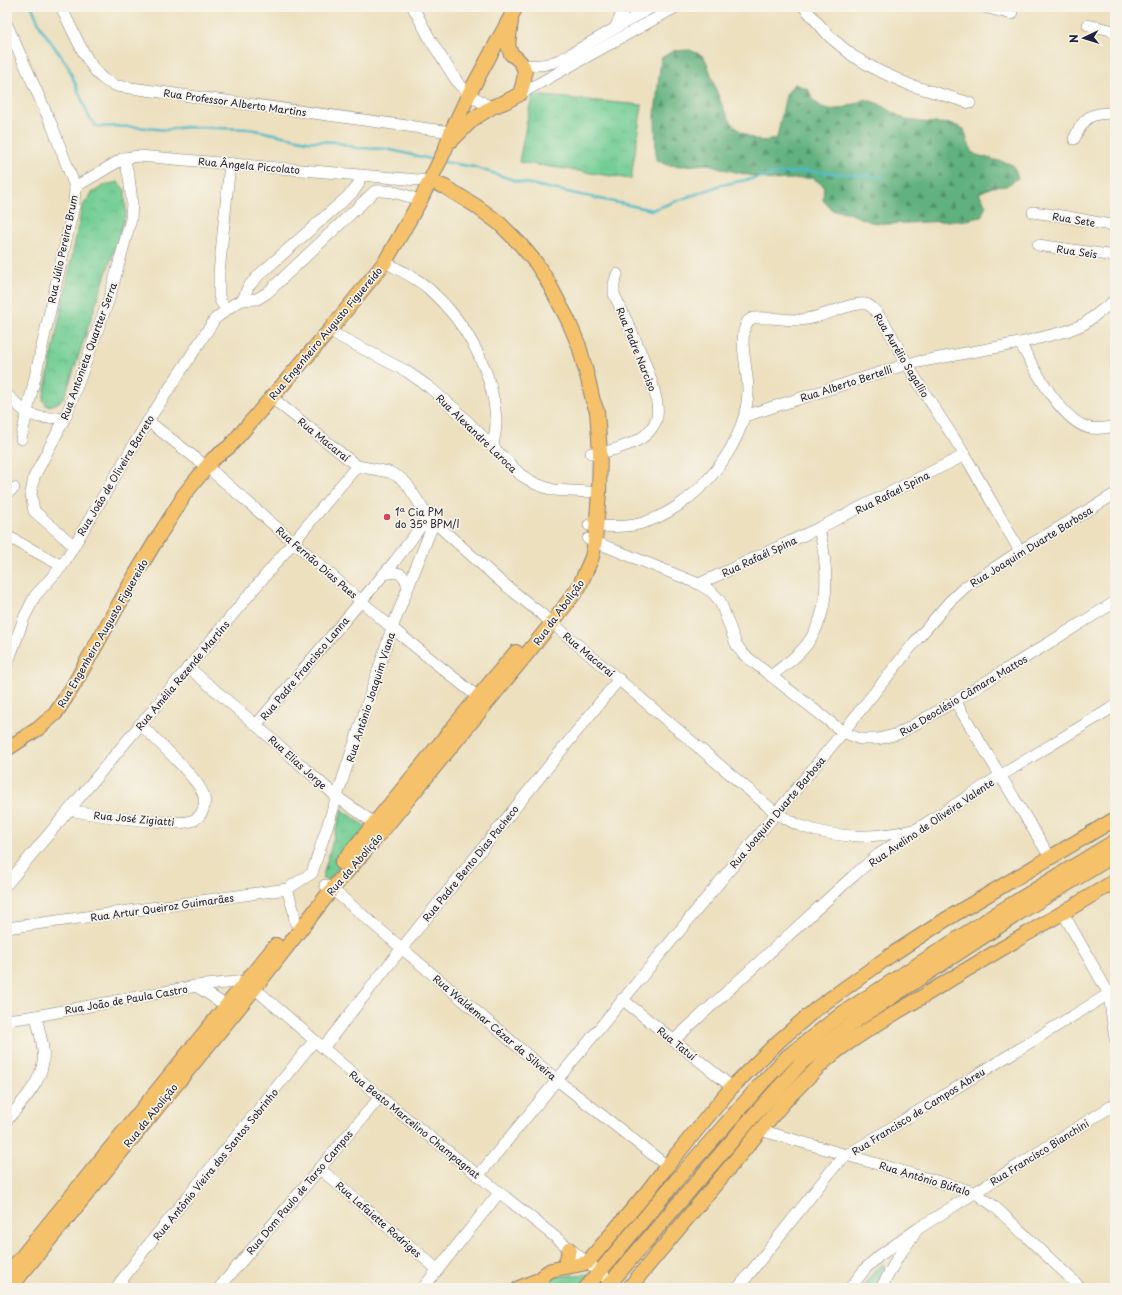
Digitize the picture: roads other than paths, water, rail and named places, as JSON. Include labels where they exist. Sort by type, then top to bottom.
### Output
[{"type":"main road","points":[[469,94],[489,54],[514,10]]},
{"type":"main road","points":[[511,54],[509,38],[514,10]]},
{"type":"main road","points":[[448,142],[473,119],[492,107],[520,94],[525,77],[524,65],[519,59],[511,54],[503,52],[489,54]]},
{"type":"main road","name":"Rua Engenheiro Augusto Figuereido","points":[[7,749],[39,728],[55,714],[72,688],[183,496],[189,488],[209,469],[213,459],[229,447],[329,331],[384,262],[433,176],[469,94]]},
{"type":"main road","name":"Rua da Abolição","points":[[7,1275],[250,985],[329,887],[374,823],[482,700],[548,620],[579,587],[592,557],[597,411],[584,366],[568,320],[554,291],[536,263],[520,244],[488,214],[445,187],[433,176]]},
{"type":"main road","name":"Rua da Abolição","points":[[593,526],[589,492],[595,453]]},
{"type":"main road","name":"Rua da Abolição","points":[[250,985],[296,922],[383,830],[482,700]]},
{"type":"main road","points":[[519,1288],[541,1283],[545,1274],[551,1270],[587,1263],[732,1087],[779,1041],[816,1009],[891,955],[945,920],[1115,819]]},
{"type":"main road","points":[[586,1288],[706,1146],[788,1056],[843,1013],[1004,909],[1115,842]]},
{"type":"main road","points":[[612,1286],[754,1115],[802,1062],[870,1010],[1019,912],[1115,855]]},
{"type":"main road","points":[[629,1288],[784,1102],[810,1075],[837,1052],[864,1033],[957,974],[1115,881]]},
{"type":"main road","name":"Rua da Abolição","points":[[10,1288],[231,1008]]},
{"type":"main road","points":[[564,1267],[569,1249]]},
{"type":"street","name":"Rua Professor Alberto Martins","points":[[61,7],[92,68],[102,78],[117,86],[448,142]]},
{"type":"street","points":[[413,7],[431,41],[458,83],[469,94],[492,107]]},
{"type":"street","points":[[615,28],[625,7]]},
{"type":"street","points":[[524,65],[540,66],[556,62],[652,7]]},
{"type":"street","points":[[520,94],[676,7]]},
{"type":"street","points":[[804,7],[807,13],[852,56],[877,70],[910,85],[970,103]]},
{"type":"street","points":[[984,7],[1012,14]]},
{"type":"street","name":"Rua Júlio Pereira Brum","points":[[7,25],[53,128],[75,187],[74,205],[21,439]]},
{"type":"street","points":[[1088,25],[1115,31]]},
{"type":"street","points":[[1074,140],[1081,125],[1088,117],[1102,113],[1115,113]]},
{"type":"street","name":"Rua Ângela Piccolato","points":[[75,187],[124,158],[139,156],[387,178],[433,176]]},
{"type":"street","name":"Rua Antonieta Quartter Serra","points":[[73,545],[34,511],[31,494],[34,477],[66,416],[110,296],[131,219],[132,202],[129,177],[124,158]]},
{"type":"street","points":[[226,309],[219,296],[219,273],[230,163]]},
{"type":"street","points":[[244,300],[248,287],[260,274],[353,192],[358,185],[360,176]]},
{"type":"street","name":"Rua João de Oliveira Barreto","points":[[7,665],[24,618],[35,596],[62,566],[73,545],[148,421],[215,320],[226,309],[244,300],[257,299],[267,293],[375,192],[387,178]]},
{"type":"street","points":[[375,192],[395,192],[420,201]]},
{"type":"street","name":"Rua Sete","points":[[1033,212],[1115,226]]},
{"type":"street","name":"Rua Seis","points":[[1038,246],[1115,256]]},
{"type":"street","points":[[384,262],[411,276],[428,288],[462,324],[476,349],[493,398],[496,423],[493,446]]},
{"type":"street","name":"Rua Padre Narciso","points":[[595,453],[615,449],[636,442],[648,434],[656,420],[658,408],[656,395],[649,374],[614,294],[614,284],[617,274]]},
{"type":"street","name":"Rua Alberto Bertelli","points":[[745,416],[907,364],[1020,343],[1075,328],[1084,324],[1115,300]]},
{"type":"street","name":"Rua Aurélio Sagallio","points":[[745,416],[748,392],[743,336],[746,323],[752,318],[756,317],[807,320],[860,304],[867,304],[873,307],[889,330],[907,364],[964,455],[1020,551]]},
{"type":"street","name":"Rua Alexandre Laroca","points":[[329,331],[406,371],[429,387],[454,408],[521,475],[536,484],[553,490],[589,492]]},
{"type":"street","points":[[1020,343],[1045,385],[1061,407],[1077,422],[1089,428],[1115,426]]},
{"type":"street","points":[[7,395],[27,412],[54,419],[66,416]]},
{"type":"street","name":"Rua Macaraí","points":[[271,397],[357,466],[389,472],[399,476],[407,484],[431,520],[499,580],[619,679],[776,813],[800,826],[830,834],[850,837],[894,835],[917,829]]},
{"type":"street","points":[[593,526],[624,527],[641,524],[685,502],[708,480],[725,458],[745,416]]},
{"type":"street","name":"Rua Fernão Dias Paes","points":[[148,421],[209,469],[392,628],[482,700]]},
{"type":"street","name":"Rua Rafael Spina","points":[[818,528],[964,455]]},
{"type":"street","name":"Rua Amélia Rezende Martins","points":[[7,884],[357,466]]},
{"type":"street","name":"Rua Joaquim Duarte Barbosa","points":[[478,1176],[949,602],[965,587],[1020,551],[1115,494]]},
{"type":"street","name":"Rua Padre Francisco Lanna","points":[[256,725],[361,600],[431,520]]},
{"type":"street","name":"Rua Antônio Joaquim Viana","points":[[312,873],[392,628],[408,588],[431,520]]},
{"type":"street","points":[[771,676],[798,654],[808,643],[815,630],[821,613],[826,594],[826,570],[823,546],[818,528]]},
{"type":"street","name":"Rua Rafaél Spina","points":[[699,584],[818,528]]},
{"type":"street","points":[[7,536],[62,566]]},
{"type":"street","points":[[592,541],[699,584]]},
{"type":"street","points":[[384,574],[396,572],[402,575],[406,580],[408,588]]},
{"type":"street","name":"Rua Deoclésio Câmara Mattos","points":[[699,584],[712,592],[720,601],[736,644],[743,654],[843,732],[860,739],[878,740],[898,734],[955,701],[1115,602]]},
{"type":"street","name":"Rua Elias Jorge","points":[[188,667],[337,797],[374,823]]},
{"type":"street","name":"Rua Padre Bento Dias Pacheco","points":[[318,1044],[402,948],[619,679]]},
{"type":"street","points":[[955,701],[1050,857]]},
{"type":"street","name":"Rua Avelino de Oliveira Valente","points":[[673,1041],[852,876],[879,854],[1000,776],[1115,706]]},
{"type":"street","name":"Rua José Zigiatti","points":[[70,810],[113,818],[176,822],[192,820],[199,816],[204,807],[204,796],[200,789],[192,777],[140,724]]},
{"type":"street","name":"Rua Artur Queiroz Guimarães","points":[[7,928],[288,889],[312,873]]},
{"type":"street","name":"Rua Waldemar Cézar da Silveira","points":[[329,887],[557,1080],[667,1166]]},
{"type":"street","points":[[288,889],[296,922]]},
{"type":"street","points":[[1063,913],[1112,992],[1115,1039]]},
{"type":"street","name":"Rua Beato Marcelino Champagnat","points":[[250,985],[380,1097],[599,1272],[612,1286]]},
{"type":"street","name":"Rua João de Paula Castro","points":[[7,1020],[196,986],[250,985]]},
{"type":"street","points":[[196,986],[231,1008]]},
{"type":"street","name":"Rua Francisco de Campos Abreu","points":[[738,1288],[835,1166],[847,1155],[1112,992]]},
{"type":"street","name":"Rua Tatuí","points":[[622,999],[732,1087]]},
{"type":"street","points":[[7,1120],[36,1083],[41,1072],[43,1062],[42,1042],[36,1016]]},
{"type":"street","name":"Rua Antônio Vieira dos Santos Sobrinho","points":[[116,1288],[145,1249],[318,1044]]},
{"type":"street","name":"Rua Dom Paulo de Tarso Campos","points":[[219,1288],[380,1097]]},
{"type":"street","name":"Rua Francisco Bianchini","points":[[850,1288],[866,1268],[879,1256],[919,1228],[1115,1104]]},
{"type":"street","name":"Rua Antônio Búfalo","points":[[760,1130],[974,1192],[994,1206],[1076,1286]]},
{"type":"street","name":"Rua Lafaiette Rodriges","points":[[319,1168],[438,1270]]},
{"type":"street","points":[[423,1288],[499,1193]]},
{"type":"street","points":[[880,1288],[898,1258],[919,1228]]},
{"type":"waterway","points":[[32,7],[41,28],[68,66],[89,117],[96,126],[137,127],[166,130],[185,127],[250,129],[307,141],[336,142],[356,148],[386,149],[435,160]]},
{"type":"waterway","points":[[444,162],[474,167],[520,182],[652,210],[721,185],[776,174],[807,171],[884,177]]},
{"type":"place","name":"1ª Cia PM do 35º BPM/I","points":[[387,517]]}]
